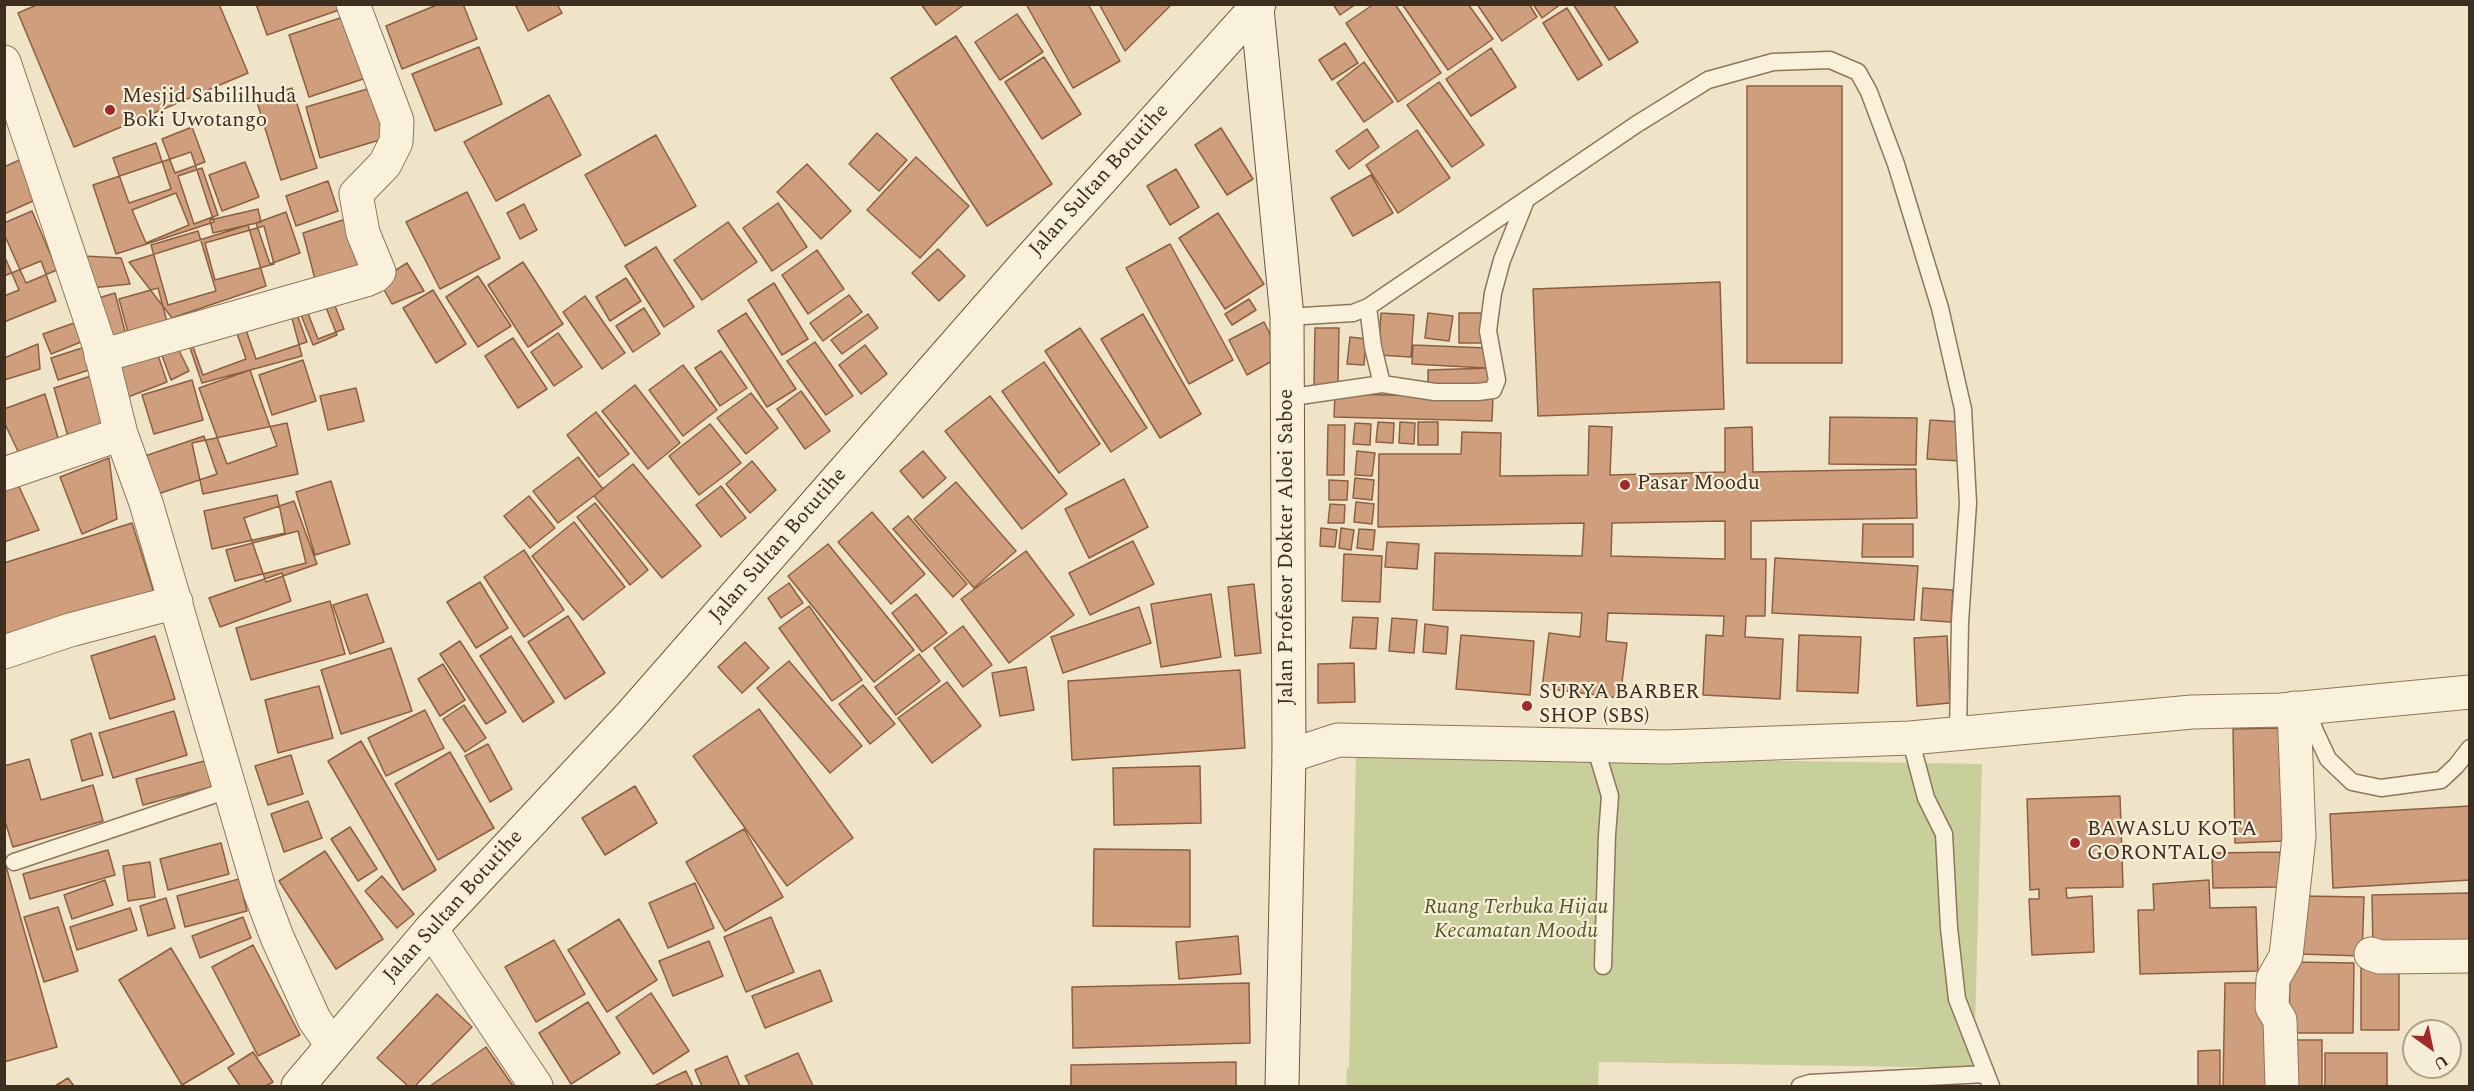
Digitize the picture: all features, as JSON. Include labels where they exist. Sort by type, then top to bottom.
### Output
[{"type":"street","points":[[101,356],[366,280],[379,272],[363,233],[356,194],[384,164],[396,142],[397,121],[353,4]]},
{"type":"street","name":"Jalan Profesor Dokter Aloei Saboe","points":[[1257,6],[1287,317],[1289,756],[1281,1086]]},
{"type":"street","name":"Jalan Sultan Botutihe","points":[[303,1085],[332,1045],[431,929],[629,717],[1030,259],[1257,6]]},
{"type":"street","points":[[4,62],[64,236],[101,356],[121,434],[146,503],[176,602],[195,675],[260,892],[277,937],[314,1019],[332,1045]]},
{"type":"street","points":[[4,474],[121,434]]},
{"type":"street","points":[[4,652],[70,630],[176,602]]},
{"type":"street","points":[[1289,756],[1338,740],[1665,747],[1910,738],[2192,712],[2301,707],[2469,692]]},
{"type":"street","points":[[2282,1086],[2280,1020],[2271,1007],[2273,979],[2286,956],[2299,837],[2301,707]]},
{"type":"street","points":[[431,929],[536,1086]]},
{"type":"street","points":[[2371,954],[2380,957],[2469,956]]},
{"type":"lane","points":[[1287,317],[1353,313],[1368,307],[1637,124],[1708,80],[1773,62],[1830,60],[1858,72],[1888,143],[1909,208],[1940,308],[1963,409],[1968,503],[1960,622],[1958,733]]},
{"type":"lane","points":[[1286,398],[1383,384],[1435,392],[1493,390],[1497,380],[1488,331],[1492,293],[1502,260],[1526,200]]},
{"type":"lane","points":[[1368,307],[1373,347],[1383,384]]},
{"type":"lane","points":[[2301,707],[2328,759],[2352,782],[2381,788],[2441,780],[2456,766],[2469,748]]},
{"type":"lane","points":[[1800,1086],[1810,1083],[1989,1080],[1957,999],[1949,928],[1944,834],[1926,798],[1910,738]]},
{"type":"lane","points":[[1595,746],[1610,796],[1603,966]]},
{"type":"lane","points":[[14,862],[231,789]]},
{"type":"green space","name":"Ruang Terbuka Hijau Kecamatan Moodu","points":[[1356,754],[1982,764],[1974,1068],[1599,1062],[1598,1086],[1346,1086],[1347,1068],[1349,1068]]},
{"type":"building","name":"Mesjid Sabililhuda Boki Uwotango","points":[[39,4],[219,4],[248,73],[74,147],[18,13]]},
{"type":"building","points":[[256,4],[338,4],[339,10],[267,35]]},
{"type":"building","points":[[439,4],[463,4],[477,39],[402,69],[386,26]]},
{"type":"building","points":[[515,4],[557,4],[562,13],[528,31]]},
{"type":"building","points":[[921,4],[965,4],[936,25]]},
{"type":"building","points":[[1026,4],[1088,4],[1120,61],[1073,88]]},
{"type":"building","points":[[1099,4],[1172,4],[1125,51]]},
{"type":"building","points":[[1333,4],[1356,4],[1340,15]]},
{"type":"building","points":[[1374,4],[1395,4],[1441,73],[1398,102],[1346,23]]},
{"type":"building","points":[[1402,4],[1468,4],[1493,39],[1448,70]]},
{"type":"building","points":[[1477,4],[1529,4],[1537,17],[1502,41]]},
{"type":"building","points":[[1533,4],[1561,4],[1542,18]]},
{"type":"building","points":[[1573,4],[1613,4],[1638,42],[1609,60]]},
{"type":"building","points":[[1567,8],[1602,65],[1578,80],[1543,23]]},
{"type":"building","points":[[1017,14],[1043,52],[1000,80],[975,42]]},
{"type":"building","points":[[349,15],[369,77],[309,97],[289,35]]},
{"type":"building","points":[[956,36],[1052,184],[987,226],[891,78]]},
{"type":"building","points":[[1345,43],[1358,63],[1332,80],[1319,60]]},
{"type":"building","points":[[479,47],[502,104],[435,131],[412,74]]},
{"type":"building","points":[[1491,48],[1516,87],[1471,116],[1446,79]]},
{"type":"building","points":[[1044,57],[1081,114],[1042,139],[1005,82]]},
{"type":"building","points":[[1364,62],[1393,102],[1364,122],[1337,83]]},
{"type":"building","points":[[1439,82],[1484,145],[1452,167],[1407,105]]},
{"type":"building","points":[[1747,86],[1842,86],[1842,363],[1747,363]]},
{"type":"building","points":[[292,88],[317,168],[281,180],[256,99]]},
{"type":"building","points":[[371,88],[386,138],[320,158],[306,107]]},
{"type":"building","points":[[549,95],[581,155],[496,201],[464,142]]},
{"type":"building","points":[[192,127],[205,162],[175,173],[162,139]]},
{"type":"building","points":[[1221,128],[1253,179],[1227,195],[1195,145]]},
{"type":"building","points":[[1367,129],[1379,147],[1349,169],[1336,151]]},
{"type":"building","points":[[1417,130],[1450,178],[1398,213],[1366,165]]},
{"type":"building","points":[[877,133],[907,160],[879,191],[849,164]]},
{"type":"building","points":[[656,135],[696,206],[625,246],[585,175]]},
{"type":"building","points":[[156,143],[171,189],[129,203],[113,158]]},
{"type":"building","points":[[191,152],[214,222],[116,254],[93,185]]},
{"type":"building","points":[[916,157],[969,206],[920,258],[867,210]]},
{"type":"building","points":[[24,158],[42,197],[4,214],[4,167]]},
{"type":"building","points":[[245,162],[259,197],[222,211],[209,175]]},
{"type":"building","points":[[807,164],[851,211],[821,239],[777,192]]},
{"type":"building","points":[[202,168],[218,215],[194,224],[178,176]]},
{"type":"building","points":[[1176,169],[1199,207],[1170,225],[1147,186]]},
{"type":"building","points":[[1371,175],[1393,213],[1353,236],[1331,198]]},
{"type":"building","points":[[328,181],[338,211],[296,226],[286,196]]},
{"type":"building","points":[[467,192],[500,258],[440,289],[406,222]]},
{"type":"building","points":[[176,193],[189,225],[146,243],[132,210]]},
{"type":"building","points":[[778,203],[807,247],[772,271],[743,228]]},
{"type":"building","points":[[524,204],[537,230],[520,239],[507,213]]},
{"type":"building","points":[[258,209],[261,222],[213,233],[210,220]]},
{"type":"building","points":[[32,211],[57,270],[26,283],[4,234],[4,223]]},
{"type":"building","points":[[286,212],[300,253],[270,264],[256,223]]},
{"type":"building","points":[[1218,213],[1264,284],[1225,309],[1179,238]]},
{"type":"building","points":[[355,216],[367,272],[316,283],[303,233]]},
{"type":"building","points":[[728,222],[757,262],[702,300],[674,260]]},
{"type":"building","points":[[248,225],[266,286],[172,318],[129,262]]},
{"type":"building","points":[[264,226],[274,264],[215,280],[205,243]]},
{"type":"building","points":[[198,231],[216,291],[168,305],[151,245]]},
{"type":"building","points":[[1170,244],[1233,360],[1189,384],[1126,268]]},
{"type":"building","points":[[656,247],[694,307],[664,327],[625,266]]},
{"type":"building","points":[[938,249],[965,276],[939,301],[912,273]]},
{"type":"building","points":[[817,250],[844,289],[808,314],[782,275]]},
{"type":"building","points":[[4,255],[19,290],[4,296]]},
{"type":"building","points":[[83,256],[121,258],[130,284],[91,288]]},
{"type":"building","points":[[41,261],[56,301],[4,322],[4,276]]},
{"type":"building","points":[[523,262],[563,324],[528,347],[488,285]]},
{"type":"building","points":[[407,263],[424,291],[392,304],[379,281]]},
{"type":"building","points":[[478,276],[511,326],[478,347],[446,297]]},
{"type":"building","points":[[626,278],[641,301],[610,321],[596,297]]},
{"type":"building","points":[[1720,282],[1724,409],[1538,416],[1533,289]]},
{"type":"building","points":[[774,283],[808,339],[782,355],[748,300]]},
{"type":"building","points":[[158,288],[169,329],[130,340],[119,299]]},
{"type":"building","points":[[433,290],[466,344],[436,363],[403,308]]},
{"type":"building","points":[[115,293],[127,339],[109,343],[95,299]]},
{"type":"building","points":[[330,293],[344,329],[318,339],[304,303]]},
{"type":"building","points":[[849,295],[862,312],[823,341],[810,323]]},
{"type":"building","points":[[585,296],[625,353],[602,369],[563,312]]},
{"type":"building","points":[[1249,299],[1256,310],[1232,325],[1225,314]]},
{"type":"building","points":[[325,305],[337,335],[313,345],[301,315]]},
{"type":"building","points":[[294,306],[307,342],[256,359],[244,324]]},
{"type":"building","points":[[289,307],[302,356],[202,383],[186,336]]},
{"type":"building","points":[[644,308],[660,334],[633,352],[616,326]]},
{"type":"building","points":[[746,313],[796,389],[767,407],[718,331]]},
{"type":"building","points":[[1381,313],[1414,315],[1411,357],[1378,355]]},
{"type":"building","points":[[1428,313],[1453,316],[1449,341],[1425,338]]},
{"type":"building","points":[[1459,313],[1483,313],[1482,343],[1459,343]]},
{"type":"building","points":[[868,314],[878,328],[842,354],[831,340]]},
{"type":"building","points":[[1143,314],[1201,414],[1160,438],[1101,339]]},
{"type":"building","points":[[1264,322],[1281,356],[1247,375],[1229,340]]},
{"type":"building","points":[[74,323],[81,342],[51,354],[43,334]]},
{"type":"building","points":[[235,328],[246,359],[203,375],[192,344]]},
{"type":"building","points":[[1080,328],[1147,428],[1111,452],[1045,351]]},
{"type":"building","points":[[1315,328],[1339,328],[1338,386],[1314,386]]},
{"type":"building","points":[[558,333],[582,367],[554,386],[531,352]]},
{"type":"building","points":[[1350,337],[1366,339],[1364,365],[1347,364]]},
{"type":"building","points":[[513,338],[547,389],[518,408],[485,356]]},
{"type":"building","points":[[175,342],[189,371],[171,380],[161,353]]},
{"type":"building","points":[[815,342],[853,396],[826,415],[787,361]]},
{"type":"building","points":[[38,344],[40,369],[4,380],[4,358]]},
{"type":"building","points":[[865,345],[887,374],[861,394],[839,365]]},
{"type":"building","points":[[1413,345],[1487,348],[1486,368],[1412,364]]},
{"type":"building","points":[[88,346],[92,369],[58,380],[51,358]]},
{"type":"building","points":[[721,351],[747,388],[720,406],[695,368]]},
{"type":"building","points":[[157,352],[167,382],[128,397],[118,364]]},
{"type":"building","points":[[303,360],[316,401],[272,415],[259,375]]},
{"type":"building","points":[[1044,362],[1100,444],[1059,473],[1002,391]]},
{"type":"building","points":[[683,365],[717,410],[683,436],[649,390]]},
{"type":"building","points":[[1491,368],[1492,387],[1428,390],[1428,370]]},
{"type":"building","points":[[250,370],[277,446],[227,464],[199,388]]},
{"type":"building","points":[[97,374],[113,427],[69,440],[54,388]]},
{"type":"building","points":[[192,380],[203,420],[154,434],[142,395]]},
{"type":"building","points":[[635,385],[680,443],[648,469],[602,411]]},
{"type":"building","points":[[356,388],[364,421],[328,430],[320,396]]},
{"type":"building","points":[[801,391],[830,431],[805,449],[777,409]]},
{"type":"building","points":[[751,393],[778,428],[746,454],[717,418]]},
{"type":"building","points":[[45,394],[61,448],[24,464],[4,422],[4,409]]},
{"type":"building","points":[[1335,394],[1493,397],[1492,421],[1334,417]]},
{"type":"building","points":[[990,396],[1067,494],[1022,529],[945,431]]},
{"type":"building","points":[[596,412],[629,454],[599,477],[567,435]]},
{"type":"building","points":[[1830,417],[1917,418],[1916,465],[1829,464]]},
{"type":"building","points":[[1930,420],[1962,422],[1960,461],[1927,459]]},
{"type":"building","points":[[1378,422],[1394,423],[1393,443],[1376,442]]},
{"type":"building","points":[[1400,422],[1415,423],[1414,444],[1399,443]]},
{"type":"building","points":[[1418,422],[1438,422],[1438,445],[1418,445]]},
{"type":"building","points":[[287,423],[298,474],[203,494],[192,443]]},
{"type":"building","points":[[1355,423],[1371,424],[1370,445],[1353,444]]},
{"type":"building","points":[[710,424],[741,463],[699,495],[669,456]]},
{"type":"building","points":[[1328,425],[1345,425],[1344,475],[1327,475]]},
{"type":"building","points":[[1589,426],[1612,427],[1610,475],[1725,472],[1725,428],[1752,427],[1753,472],[1916,469],[1917,518],[1751,521],[1751,559],[1766,559],[1765,616],[1746,616],[1745,637],[1783,639],[1780,699],[1703,695],[1706,635],[1723,636],[1724,616],[1608,613],[1606,641],[1627,643],[1620,698],[1542,688],[1549,633],[1580,637],[1582,613],[1433,610],[1435,553],[1582,556],[1584,523],[1378,527],[1379,454],[1461,454],[1462,432],[1501,433],[1500,476],[1588,475]],"holes":[[[1725,521],[1725,559],[1611,556],[1612,523]]]},
{"type":"building","points":[[204,436],[217,474],[158,494],[145,456]]},
{"type":"building","points":[[923,451],[946,478],[923,498],[900,471]]},
{"type":"building","points":[[1357,451],[1375,453],[1372,476],[1355,475]]},
{"type":"building","points":[[578,457],[603,489],[558,523],[533,491]]},
{"type":"building","points":[[109,458],[117,519],[82,534],[60,477]]},
{"type":"building","points":[[752,461],[776,490],[750,513],[726,484]]},
{"type":"building","points":[[633,464],[701,546],[662,578],[594,496]]},
{"type":"building","points":[[15,478],[39,530],[4,542],[4,481]]},
{"type":"building","points":[[1355,478],[1374,480],[1372,500],[1353,498]]},
{"type":"building","points":[[1124,479],[1148,527],[1089,558],[1065,509]]},
{"type":"building","points":[[1329,480],[1348,481],[1347,500],[1329,500]]},
{"type":"building","points":[[331,481],[350,544],[315,555],[296,492]]},
{"type":"building","points":[[956,482],[1016,551],[974,588],[914,519]]},
{"type":"building","points":[[721,486],[746,518],[721,537],[696,505]]},
{"type":"building","points":[[277,495],[285,533],[212,549],[204,511]]},
{"type":"building","points":[[529,496],[555,528],[530,548],[504,516]]},
{"type":"building","points":[[294,501],[317,564],[266,582],[244,518]]},
{"type":"building","points":[[1356,502],[1374,504],[1372,524],[1354,522]]},
{"type":"building","points":[[595,503],[648,570],[630,585],[577,517]]},
{"type":"building","points":[[1330,504],[1345,505],[1344,523],[1328,523]]},
{"type":"building","points":[[872,512],[925,574],[891,604],[838,542]]},
{"type":"building","points":[[908,516],[967,584],[953,597],[893,529]]},
{"type":"building","points":[[574,522],[625,587],[583,620],[532,556]]},
{"type":"building","points":[[132,523],[154,593],[4,641],[4,563]]},
{"type":"building","points":[[1863,524],[1913,524],[1913,557],[1862,557]]},
{"type":"building","points":[[1321,528],[1337,530],[1335,547],[1320,546]]},
{"type":"building","points":[[1341,528],[1354,530],[1351,550],[1339,548]]},
{"type":"building","points":[[1359,529],[1375,530],[1373,550],[1357,548]]},
{"type":"building","points":[[298,531],[306,563],[235,581],[226,550]]},
{"type":"building","points":[[1133,541],[1154,584],[1090,615],[1069,573]]},
{"type":"building","points":[[1387,542],[1419,544],[1417,569],[1385,567]]},
{"type":"building","points":[[828,544],[914,650],[874,682],[788,576]]},
{"type":"building","points":[[524,550],[564,610],[524,637],[484,577]]},
{"type":"building","points":[[1026,551],[1074,615],[1009,663],[961,599]]},
{"type":"building","points":[[1344,554],[1382,556],[1380,602],[1342,601]]},
{"type":"building","points":[[1775,558],[1918,566],[1914,620],[1772,613]]},
{"type":"building","points":[[282,573],[291,601],[220,627],[209,598]]},
{"type":"building","points":[[480,582],[508,628],[476,648],[447,602]]},
{"type":"building","points":[[789,583],[803,603],[781,618],[768,598]]},
{"type":"building","points":[[1254,584],[1261,653],[1235,656],[1228,587]]},
{"type":"building","points":[[1923,588],[1953,590],[1951,622],[1921,620]]},
{"type":"building","points":[[367,594],[384,642],[350,654],[333,605]]},
{"type":"building","points":[[916,594],[947,633],[922,652],[892,613]]},
{"type":"building","points":[[1211,594],[1221,657],[1161,667],[1151,604]]},
{"type":"building","points":[[330,601],[345,654],[251,680],[236,628]]},
{"type":"building","points":[[809,606],[862,680],[832,701],[779,628]]},
{"type":"building","points":[[1139,607],[1151,643],[1063,673],[1051,637]]},
{"type":"building","points":[[568,616],[605,673],[565,699],[528,642]]},
{"type":"building","points":[[1353,617],[1378,618],[1376,649],[1350,648]]},
{"type":"building","points":[[1392,618],[1417,620],[1414,653],[1389,651]]},
{"type":"building","points":[[1425,624],[1448,627],[1446,654],[1423,652]]},
{"type":"building","points":[[963,626],[992,665],[963,687],[934,648]]},
{"type":"building","points":[[1461,635],[1534,641],[1530,695],[1456,689]]},
{"type":"building","points":[[1799,635],[1861,637],[1858,693],[1797,691]]},
{"type":"building","points":[[155,636],[175,699],[110,719],[91,656]]},
{"type":"building","points":[[511,636],[554,702],[523,722],[480,656]]},
{"type":"building","points":[[1947,636],[1950,703],[1917,706],[1914,638]]},
{"type":"building","points":[[460,641],[506,712],[486,724],[440,654]]},
{"type":"building","points":[[745,642],[769,668],[742,693],[718,667]]},
{"type":"building","points":[[391,648],[412,711],[341,734],[321,670]]},
{"type":"building","points":[[919,654],[940,681],[896,715],[875,687]]},
{"type":"building","points":[[789,661],[862,746],[830,773],[757,688]]},
{"type":"building","points":[[1354,663],[1355,702],[1318,703],[1318,664]]},
{"type":"building","points":[[443,664],[465,700],[440,716],[418,679]]},
{"type":"building","points":[[1026,667],[1034,710],[1000,716],[992,673]]},
{"type":"building","points":[[1240,670],[1245,748],[1072,760],[1068,681]]},
{"type":"building","points":[[947,682],[981,726],[932,763],[898,718]]},
{"type":"building","points":[[863,685],[895,724],[870,744],[839,704]]},
{"type":"building","points":[[319,686],[333,738],[278,753],[265,700]]},
{"type":"building","points":[[464,705],[486,738],[465,752],[443,719]]},
{"type":"building","points":[[759,709],[853,838],[787,886],[693,756]]},
{"type":"building","points":[[425,710],[444,748],[386,776],[368,738]]},
{"type":"building","points":[[174,711],[187,755],[113,778],[99,733]]},
{"type":"building","points":[[2281,728],[2283,841],[2235,843],[2233,729]]},
{"type":"building","points":[[91,733],[103,775],[82,781],[71,740]]},
{"type":"building","points":[[361,741],[436,870],[403,890],[328,761]]},
{"type":"building","points":[[488,744],[512,789],[490,802],[465,756]]},
{"type":"building","points":[[450,752],[494,828],[438,860],[395,784]]},
{"type":"building","points":[[291,755],[303,794],[268,805],[255,766]]},
{"type":"building","points":[[29,759],[41,800],[93,785],[103,821],[13,847],[4,818],[4,766]]},
{"type":"building","points":[[208,760],[215,786],[143,805],[136,779]]},
{"type":"building","points":[[1200,766],[1201,823],[1114,825],[1113,768]]},
{"type":"building","points":[[635,786],[657,823],[605,855],[582,818]]},
{"type":"building","name":"BAWASLU KOTA GORONTALO","points":[[2120,796],[2123,887],[2066,888],[2067,898],[2092,896],[2094,952],[2032,955],[2029,899],[2039,899],[2039,889],[2030,890],[2027,799]]},
{"type":"building","points":[[308,801],[322,838],[284,852],[271,814]]},
{"type":"building","points":[[2470,806],[2470,880],[2333,888],[2330,814]]},
{"type":"building","points":[[350,827],[377,869],[358,881],[331,839]]},
{"type":"building","points":[[744,829],[783,897],[725,931],[686,862]]},
{"type":"building","points":[[221,843],[229,874],[168,890],[160,859]]},
{"type":"building","points":[[1094,849],[1190,850],[1190,927],[1093,926]]},
{"type":"building","points":[[108,850],[115,875],[30,899],[23,874]]},
{"type":"building","points":[[325,851],[383,939],[336,969],[279,881]]},
{"type":"building","points":[[2280,852],[2281,887],[2213,888],[2212,853]]},
{"type":"building","points":[[4,859],[57,1047],[4,1062]]},
{"type":"building","points":[[150,862],[155,897],[128,901],[123,866]]},
{"type":"building","points":[[382,876],[414,914],[397,928],[365,891]]},
{"type":"building","points":[[239,879],[247,911],[185,927],[177,896]]},
{"type":"building","points":[[105,880],[113,905],[72,919],[64,895]]},
{"type":"building","points":[[2209,880],[2210,908],[2256,907],[2258,971],[2140,974],[2138,910],[2154,910],[2153,884]]},
{"type":"building","points":[[695,883],[714,928],[668,948],[649,903]]},
{"type":"building","points":[[2470,893],[2470,948],[2373,951],[2372,895]]},
{"type":"building","points":[[2301,896],[2364,897],[2362,956],[2300,954]]},
{"type":"building","points":[[166,898],[175,928],[148,936],[140,906]]},
{"type":"building","points":[[58,907],[78,971],[44,982],[24,917]]},
{"type":"building","points":[[130,908],[137,930],[77,950],[70,927]]},
{"type":"building","points":[[243,917],[251,938],[200,958],[192,936]]},
{"type":"building","points":[[771,917],[794,972],[746,992],[724,937]]},
{"type":"building","points":[[619,919],[657,980],[607,1012],[568,950]]},
{"type":"building","points":[[1238,936],[1241,974],[1179,979],[1176,942]]},
{"type":"building","points":[[554,940],[585,994],[536,1022],[505,967]]},
{"type":"building","points":[[709,941],[723,976],[673,996],[659,961]]},
{"type":"building","points":[[253,945],[300,1035],[258,1056],[212,967]]},
{"type":"building","points":[[171,948],[234,1054],[182,1085],[119,980]]},
{"type":"building","points":[[2361,961],[2399,961],[2399,1030],[2361,1030]]},
{"type":"building","points":[[2290,962],[2354,963],[2353,1033],[2289,1033]]},
{"type":"building","points":[[820,970],[832,1001],[765,1028],[752,996]]},
{"type":"building","points":[[1249,983],[1250,1043],[1073,1048],[1072,987]]},
{"type":"building","points":[[2225,983],[2262,983],[2262,1023],[2278,1023],[2277,1086],[2223,1086]]},
{"type":"building","points":[[651,993],[689,1051],[653,1074],[616,1017]]},
{"type":"building","points":[[437,994],[472,1027],[415,1086],[408,1086],[377,1058]]},
{"type":"building","points":[[588,1002],[620,1053],[571,1084],[539,1033]]},
{"type":"building","points":[[2289,1040],[2322,1040],[2322,1086],[2289,1086]]},
{"type":"building","points":[[486,1047],[513,1086],[430,1086]]},
{"type":"building","points":[[2220,1050],[2220,1086],[2198,1086],[2198,1051]]},
{"type":"building","points":[[253,1052],[273,1082],[266,1086],[240,1086],[228,1068]]},
{"type":"building","points":[[798,1053],[813,1086],[750,1086],[745,1076]]},
{"type":"building","points":[[2325,1053],[2387,1053],[2387,1086],[2325,1086]]},
{"type":"building","points":[[727,1056],[740,1086],[702,1086],[695,1070]]},
{"type":"building","points":[[1236,1062],[1236,1086],[1071,1086],[1071,1065]]},
{"type":"building","points":[[686,1071],[693,1086],[654,1086]]},
{"type":"building","points":[[68,1078],[74,1086],[55,1086]]},
{"type":"place","name":"Mesjid Sabililhuda Boki Uwotango","points":[[110,110]]},
{"type":"place","name":"Pasar Moodu","points":[[1625,485]]},
{"type":"place","name":"SURYA BARBER SHOP (SBS)","points":[[1527,706]]},
{"type":"place","name":"BAWASLU KOTA GORONTALO","points":[[2075,843]]}]
